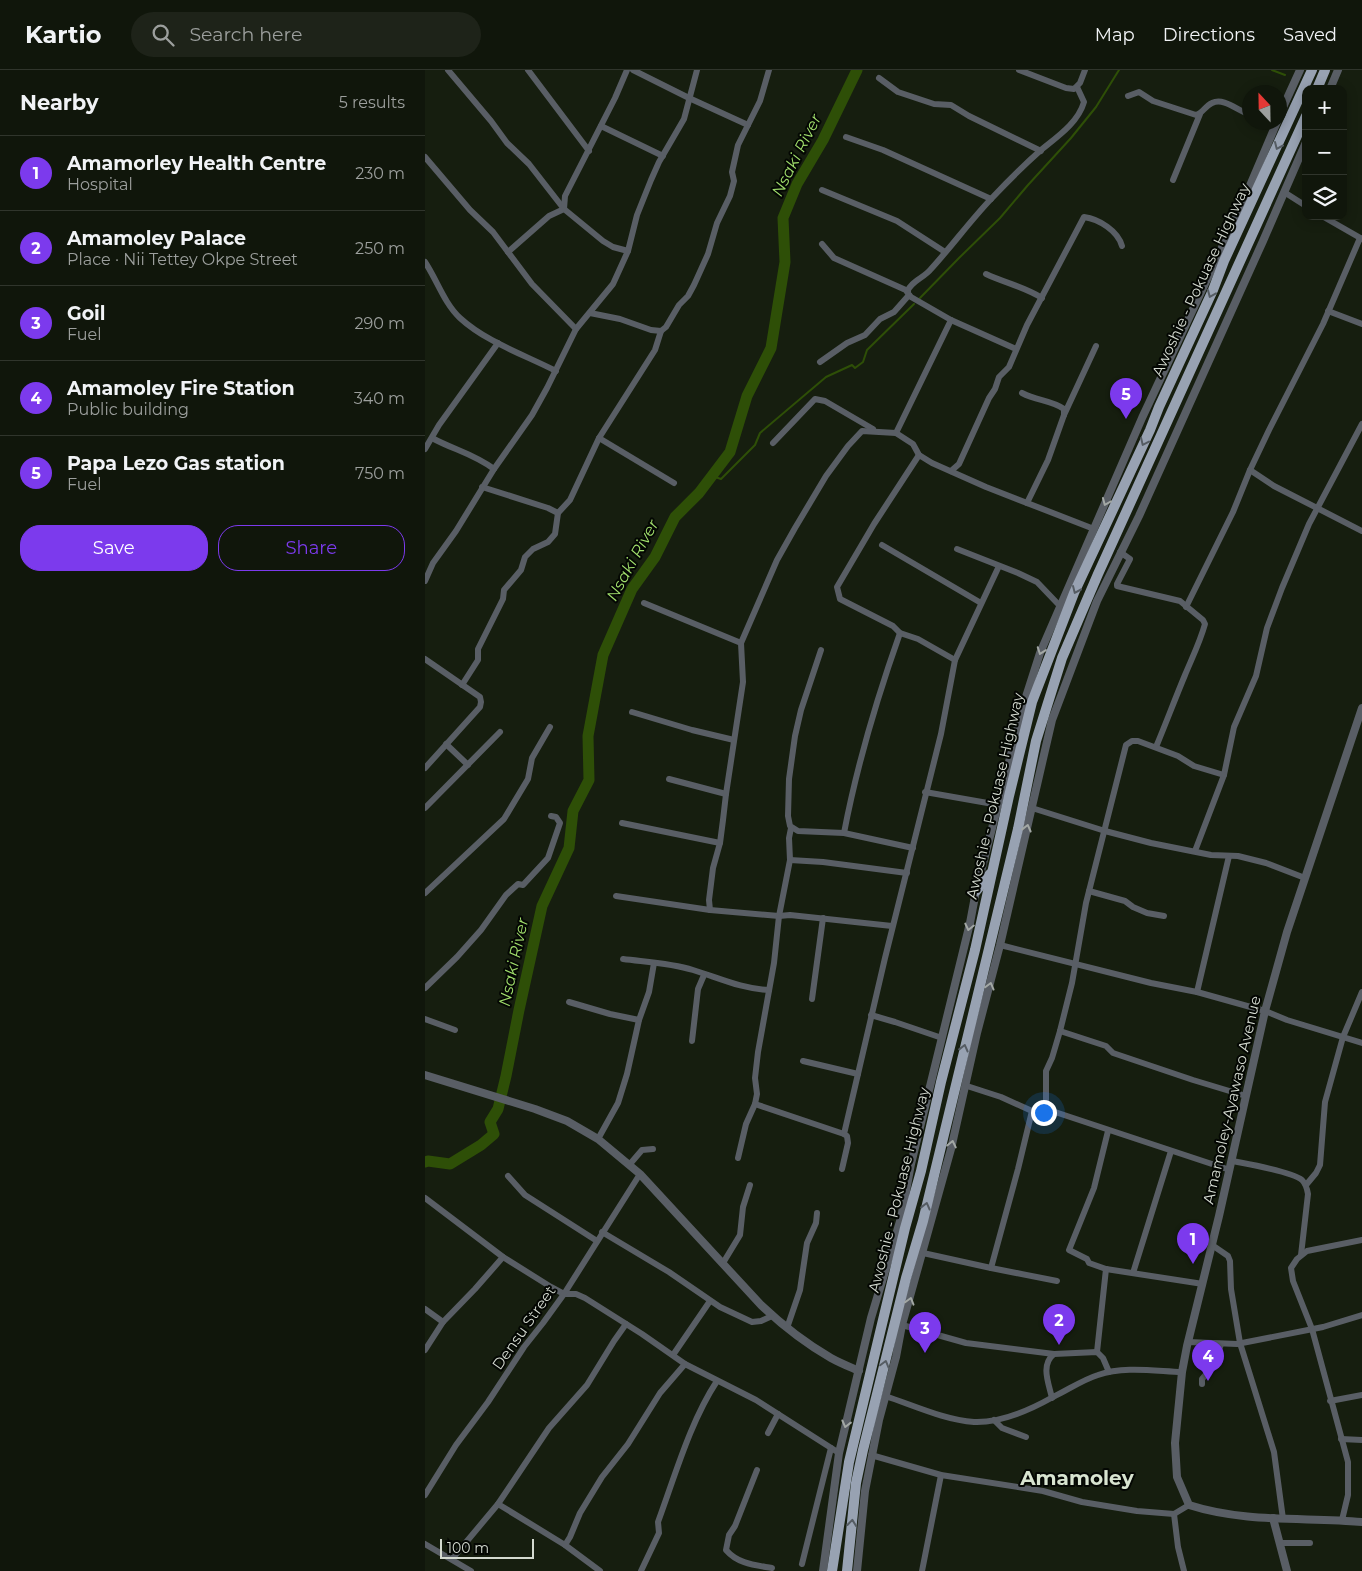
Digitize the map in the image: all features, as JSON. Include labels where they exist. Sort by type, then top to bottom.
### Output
[{"type":"main road","name":"Awoshie - Pokuase Highway","points":[[832,1571],[849,1462],[874,1353],[975,950],[1032,702],[1074,593],[1312,70]]},
{"type":"main road","points":[[1319,85],[1325,70]]},
{"type":"main road","name":"Awoshie - Pokuase Highway","points":[[847,1571],[856,1483],[863,1450],[918,1253],[1036,741],[1062,658],[1098,574],[1302,125]]},
{"type":"main road","points":[[1224,261],[1237,269]]},
{"type":"main road","points":[[1088,564],[1098,574]]},
{"type":"main road","points":[[976,891],[992,871]]},
{"type":"main road","points":[[918,1253],[919,1269]]},
{"type":"street","points":[[448,70],[463,86],[507,143],[529,164],[564,209],[603,241],[613,247],[628,251]]},
{"type":"street","points":[[564,209],[565,196],[589,151],[627,70]]},
{"type":"street","points":[[633,70],[747,125]]},
{"type":"street","points":[[425,581],[433,563],[494,469],[532,415],[576,329],[613,284],[628,251],[637,215],[651,180],[684,119],[697,70]]},
{"type":"street","points":[[462,685],[478,660],[478,649],[503,599],[504,590],[512,583],[521,570],[525,557],[533,548],[548,542],[555,534],[558,513],[570,500],[599,438],[655,350],[661,331],[666,327],[679,305],[687,296],[700,272],[717,223],[730,196],[734,181],[732,172],[738,145],[760,100],[769,70]]},
{"type":"street","points":[[1019,70],[1066,88],[1077,87]]},
{"type":"street","points":[[1077,87],[1085,70]]},
{"type":"street","points":[[1287,98],[1299,70]]},
{"type":"street","points":[[1332,85],[1338,70]]},
{"type":"street","points":[[531,71],[551,102],[589,151]]},
{"type":"street","points":[[879,78],[898,92],[934,104],[951,105],[969,116],[1041,150]]},
{"type":"street","points":[[820,362],[847,343],[865,335],[879,319],[894,312],[908,293],[909,286],[930,271],[991,199],[1041,150],[1057,138],[1080,112],[1084,100],[1077,87]]},
{"type":"street","points":[[1128,96],[1139,92],[1153,101],[1191,114],[1200,114]]},
{"type":"street","points":[[1173,180],[1200,114],[1207,106],[1216,102],[1228,104],[1242,111]]},
{"type":"street","points":[[601,126],[663,156]]},
{"type":"street","points":[[823,1571],[839,1453],[871,1318],[901,1218],[911,1164],[976,891],[1024,703],[1040,653],[1059,606],[1142,418],[1240,209],[1274,130]]},
{"type":"street","points":[[846,137],[883,150],[991,199]]},
{"type":"street","points":[[1057,1281],[918,1253],[967,1086],[977,1032],[1001,945],[1052,720],[1097,601],[1139,516],[1302,151]]},
{"type":"street","points":[[425,157],[471,210],[493,232],[532,284],[576,329]]},
{"type":"street","points":[[822,190],[897,221],[945,252]]},
{"type":"street","points":[[1284,192],[1302,203]]},
{"type":"street","points":[[508,252],[549,216],[564,209]]},
{"type":"street","points":[[951,471],[959,464],[999,377],[1009,367],[1016,349],[1084,217],[1093,218],[1101,222],[1120,240],[1122,246]]},
{"type":"street","points":[[1186,607],[1233,512],[1250,470],[1329,311],[1361,238],[1330,220]]},
{"type":"street","points":[[822,244],[834,258],[908,293],[951,320],[1016,349]]},
{"type":"street","points":[[425,262],[443,296],[460,318],[498,343],[556,371]]},
{"type":"street","points":[[986,274],[1008,284],[1030,290],[1043,298]]},
{"type":"street","points":[[1329,311],[1362,324]]},
{"type":"street","points":[[590,313],[620,319],[651,330],[661,331]]},
{"type":"street","points":[[897,433],[951,320]]},
{"type":"street","points":[[425,449],[498,343]]},
{"type":"street","points":[[1027,503],[1048,460],[1064,415],[1096,346]]},
{"type":"street","points":[[1023,393],[1040,401],[1044,400],[1060,406],[1064,409],[1064,415]]},
{"type":"street","points":[[773,443],[815,400],[825,401],[874,430]]},
{"type":"street","points":[[1195,851],[1223,775],[1234,726],[1256,676],[1267,628],[1296,553],[1362,424]]},
{"type":"street","points":[[710,910],[709,900],[713,868],[720,843],[743,682],[741,643],[777,560],[827,476],[848,446],[862,431],[874,430],[897,433],[913,444],[919,455],[932,464],[1094,529]]},
{"type":"street","points":[[431,438],[471,454],[494,469]]},
{"type":"street","points":[[599,438],[674,484]]},
{"type":"street","points":[[919,455],[874,524],[837,586],[840,599],[893,626],[900,633],[918,639],[955,660]]},
{"type":"street","points":[[1250,470],[1274,486],[1362,531]]},
{"type":"street","points":[[483,487],[549,508],[558,513]]},
{"type":"street","points":[[882,545],[981,603]]},
{"type":"street","points":[[957,549],[1037,582],[1059,606]]},
{"type":"street","points":[[1120,552],[1130,559],[1117,586],[1180,601],[1203,620],[1205,624],[1199,645],[1185,673],[1156,747]]},
{"type":"street","points":[[844,1134],[892,926],[941,734],[955,660],[999,566]]},
{"type":"street","points":[[645,603],[741,643]]},
{"type":"street","points":[[845,834],[856,776],[900,633]]},
{"type":"street","points":[[738,1158],[746,1124],[755,1104],[758,1052],[774,962],[779,916],[790,860],[789,779],[795,736],[801,710],[821,650]]},
{"type":"street","points":[[425,660],[480,697],[481,702],[480,707],[425,768]]},
{"type":"street","name":"Amamoley-Ayawaso Avenue","points":[[1189,1506],[1177,1477],[1176,1467],[1176,1415],[1181,1372],[1230,1170],[1265,1011],[1287,932],[1362,708]]},
{"type":"street","points":[[632,712],[734,740]]},
{"type":"street","points":[[425,893],[504,819],[529,779],[532,758],[550,727]]},
{"type":"street","points":[[425,808],[500,732]]},
{"type":"street","points":[[1046,1109],[1046,1071],[1061,1031],[1089,892],[1126,744],[1132,740],[1138,741],[1178,756],[1194,766],[1223,775]]},
{"type":"street","points":[[447,744],[468,764]]},
{"type":"street","points":[[669,779],[726,794]]},
{"type":"street","points":[[925,792],[999,805]]},
{"type":"street","points":[[1032,808],[1151,843],[1211,855],[1238,856],[1266,863],[1305,878]]},
{"type":"street","points":[[425,988],[481,930],[506,895],[518,884],[523,885],[548,858],[560,823],[556,817],[551,816]]},
{"type":"street","points":[[621,824],[720,843]]},
{"type":"street","points":[[791,828],[798,831],[845,834],[913,848]]},
{"type":"street","points":[[1197,992],[1229,856]]},
{"type":"street","points":[[790,860],[823,862],[907,873]]},
{"type":"street","points":[[1089,892],[1125,901],[1147,913],[1164,916]]},
{"type":"street","points":[[616,896],[710,910],[779,916],[790,915],[892,926]]},
{"type":"street","points":[[812,999],[823,918]]},
{"type":"street","points":[[1001,945],[1151,983],[1197,992],[1265,1011],[1287,1020],[1362,1043]]},
{"type":"street","points":[[623,958],[678,966],[737,985],[758,990],[769,990]]},
{"type":"street","points":[[598,1139],[618,1103],[627,1074],[639,1020],[649,992],[654,963]]},
{"type":"street","points":[[692,1041],[699,989],[704,974]]},
{"type":"street","points":[[1307,1185],[1320,1165],[1325,1102],[1343,1038],[1362,992]]},
{"type":"street","points":[[569,1002],[639,1020]]},
{"type":"street","points":[[871,1015],[942,1038]]},
{"type":"street","points":[[425,1020],[455,1030]]},
{"type":"street","points":[[1061,1031],[1106,1046],[1113,1053],[1246,1096]]},
{"type":"street","points":[[803,1061],[858,1074]]},
{"type":"street","points":[[425,1075],[567,1121],[598,1139],[640,1174],[772,1316],[833,1359],[859,1372]]},
{"type":"street","points":[[967,1086],[1001,1097],[1032,1111],[1046,1109],[1230,1170]]},
{"type":"street","points":[[755,1104],[847,1136],[848,1143],[842,1169]]},
{"type":"street","points":[[991,1268],[1032,1111]]},
{"type":"street","points":[[1108,1131],[1093,1188],[1069,1247],[1071,1252],[1105,1270],[1203,1284]]},
{"type":"street","points":[[629,1164],[641,1150],[653,1149]]},
{"type":"street","points":[[1133,1273],[1171,1151]]},
{"type":"street","points":[[1232,1161],[1289,1174],[1302,1180],[1307,1185],[1308,1194],[1301,1255]]},
{"type":"street","name":"Densu Street","points":[[425,1495],[456,1446],[563,1294],[640,1174]]},
{"type":"street","points":[[508,1176],[525,1195],[597,1240]]},
{"type":"street","points":[[723,1263],[740,1235],[743,1207],[750,1185]]},
{"type":"street","points":[[425,1198],[503,1257],[563,1294],[577,1294],[685,1364],[756,1400],[839,1453]]},
{"type":"street","points":[[787,1328],[800,1290],[807,1243],[816,1223],[817,1213]]},
{"type":"street","points":[[602,1232],[669,1272],[710,1302],[752,1322],[761,1321],[772,1316]]},
{"type":"street","points":[[1342,1520],[1348,1495],[1348,1462],[1312,1329],[1291,1273],[1293,1264],[1301,1255],[1313,1249],[1362,1240]]},
{"type":"street","points":[[1212,1245],[1228,1256],[1230,1260],[1231,1289],[1240,1343],[1274,1452],[1283,1519]]},
{"type":"street","points":[[425,1350],[443,1322],[503,1257]]},
{"type":"street","points":[[857,1571],[865,1491],[871,1455],[896,1357],[902,1325],[919,1269]]},
{"type":"street","points":[[1097,1352],[1105,1270]]},
{"type":"street","points":[[673,1355],[710,1302]]},
{"type":"street","points":[[425,1309],[443,1322]]},
{"type":"street","points":[[1188,1342],[1240,1343],[1312,1329],[1362,1315]]},
{"type":"street","points":[[452,1559],[499,1504],[549,1428],[587,1385],[626,1324]]},
{"type":"street","points":[[902,1325],[966,1343],[1054,1354],[1097,1352],[1103,1358],[1109,1372]]},
{"type":"street","points":[[1202,1384],[1202,1379],[1215,1364],[1221,1344]]},
{"type":"street","points":[[1052,1398],[1046,1371],[1049,1358],[1054,1354]]},
{"type":"street","points":[[565,1545],[580,1513],[602,1477],[628,1444],[660,1393],[685,1364]]},
{"type":"street","points":[[885,1396],[960,1420],[975,1422],[995,1420],[1021,1412],[1095,1376],[1109,1372],[1142,1370],[1181,1372]]},
{"type":"street","points":[[641,1571],[659,1533],[658,1522],[690,1435],[705,1401],[717,1381]]},
{"type":"street","points":[[1330,1401],[1362,1395]]},
{"type":"street","points":[[768,1433],[778,1414]]},
{"type":"street","points":[[995,1420],[1002,1428],[1026,1437]]},
{"type":"street","points":[[1341,1439],[1362,1440]]},
{"type":"street","points":[[802,1564],[831,1448]]},
{"type":"street","points":[[871,1455],[941,1475],[1043,1492],[1082,1502],[1137,1511],[1175,1514],[1189,1506],[1231,1515],[1362,1522]]},
{"type":"street","points":[[757,1470],[735,1526],[729,1535],[726,1550],[730,1555],[745,1564],[772,1568]]},
{"type":"street","points":[[923,1571],[941,1475]]},
{"type":"street","points":[[499,1504],[565,1545],[600,1571]]},
{"type":"street","points":[[1175,1514],[1178,1547],[1184,1571]]},
{"type":"street","points":[[1273,1518],[1287,1571]]},
{"type":"street","points":[[1280,1543],[1310,1543]]},
{"type":"street","points":[[425,1544],[471,1571]]},
{"type":"waterway","name":"Nsaki River","points":[[425,1162],[450,1164],[481,1145],[494,1134],[490,1122],[498,1109],[506,1076],[542,906],[569,848],[573,811],[589,780],[588,736],[603,655],[632,589],[655,557],[675,517],[699,493],[730,452],[747,396],[771,348],[785,262],[783,218],[797,184],[823,140],[857,70]]},
{"type":"waterway","points":[[919,299],[1000,218],[1071,138],[1096,107],[1119,70]]},
{"type":"waterway","points":[[1272,70],[1285,75]]},
{"type":"waterway","points":[[712,476],[721,479],[755,445],[760,433],[826,377],[852,365],[855,368],[863,362],[867,350],[914,304]]},
{"type":"place","name":"Papa Lezo Gas station","points":[[1126,419]]},
{"type":"place","name":"Amamorley Health Centre","points":[[1193,1264]]},
{"type":"place","name":"Amamoley Palace","points":[[1059,1345]]},
{"type":"place","name":"Goil","points":[[925,1353]]},
{"type":"place","name":"Amamoley Fire Station","points":[[1208,1381]]},
{"type":"district","name":"Amamoley","points":[[1077,1478]]}]
